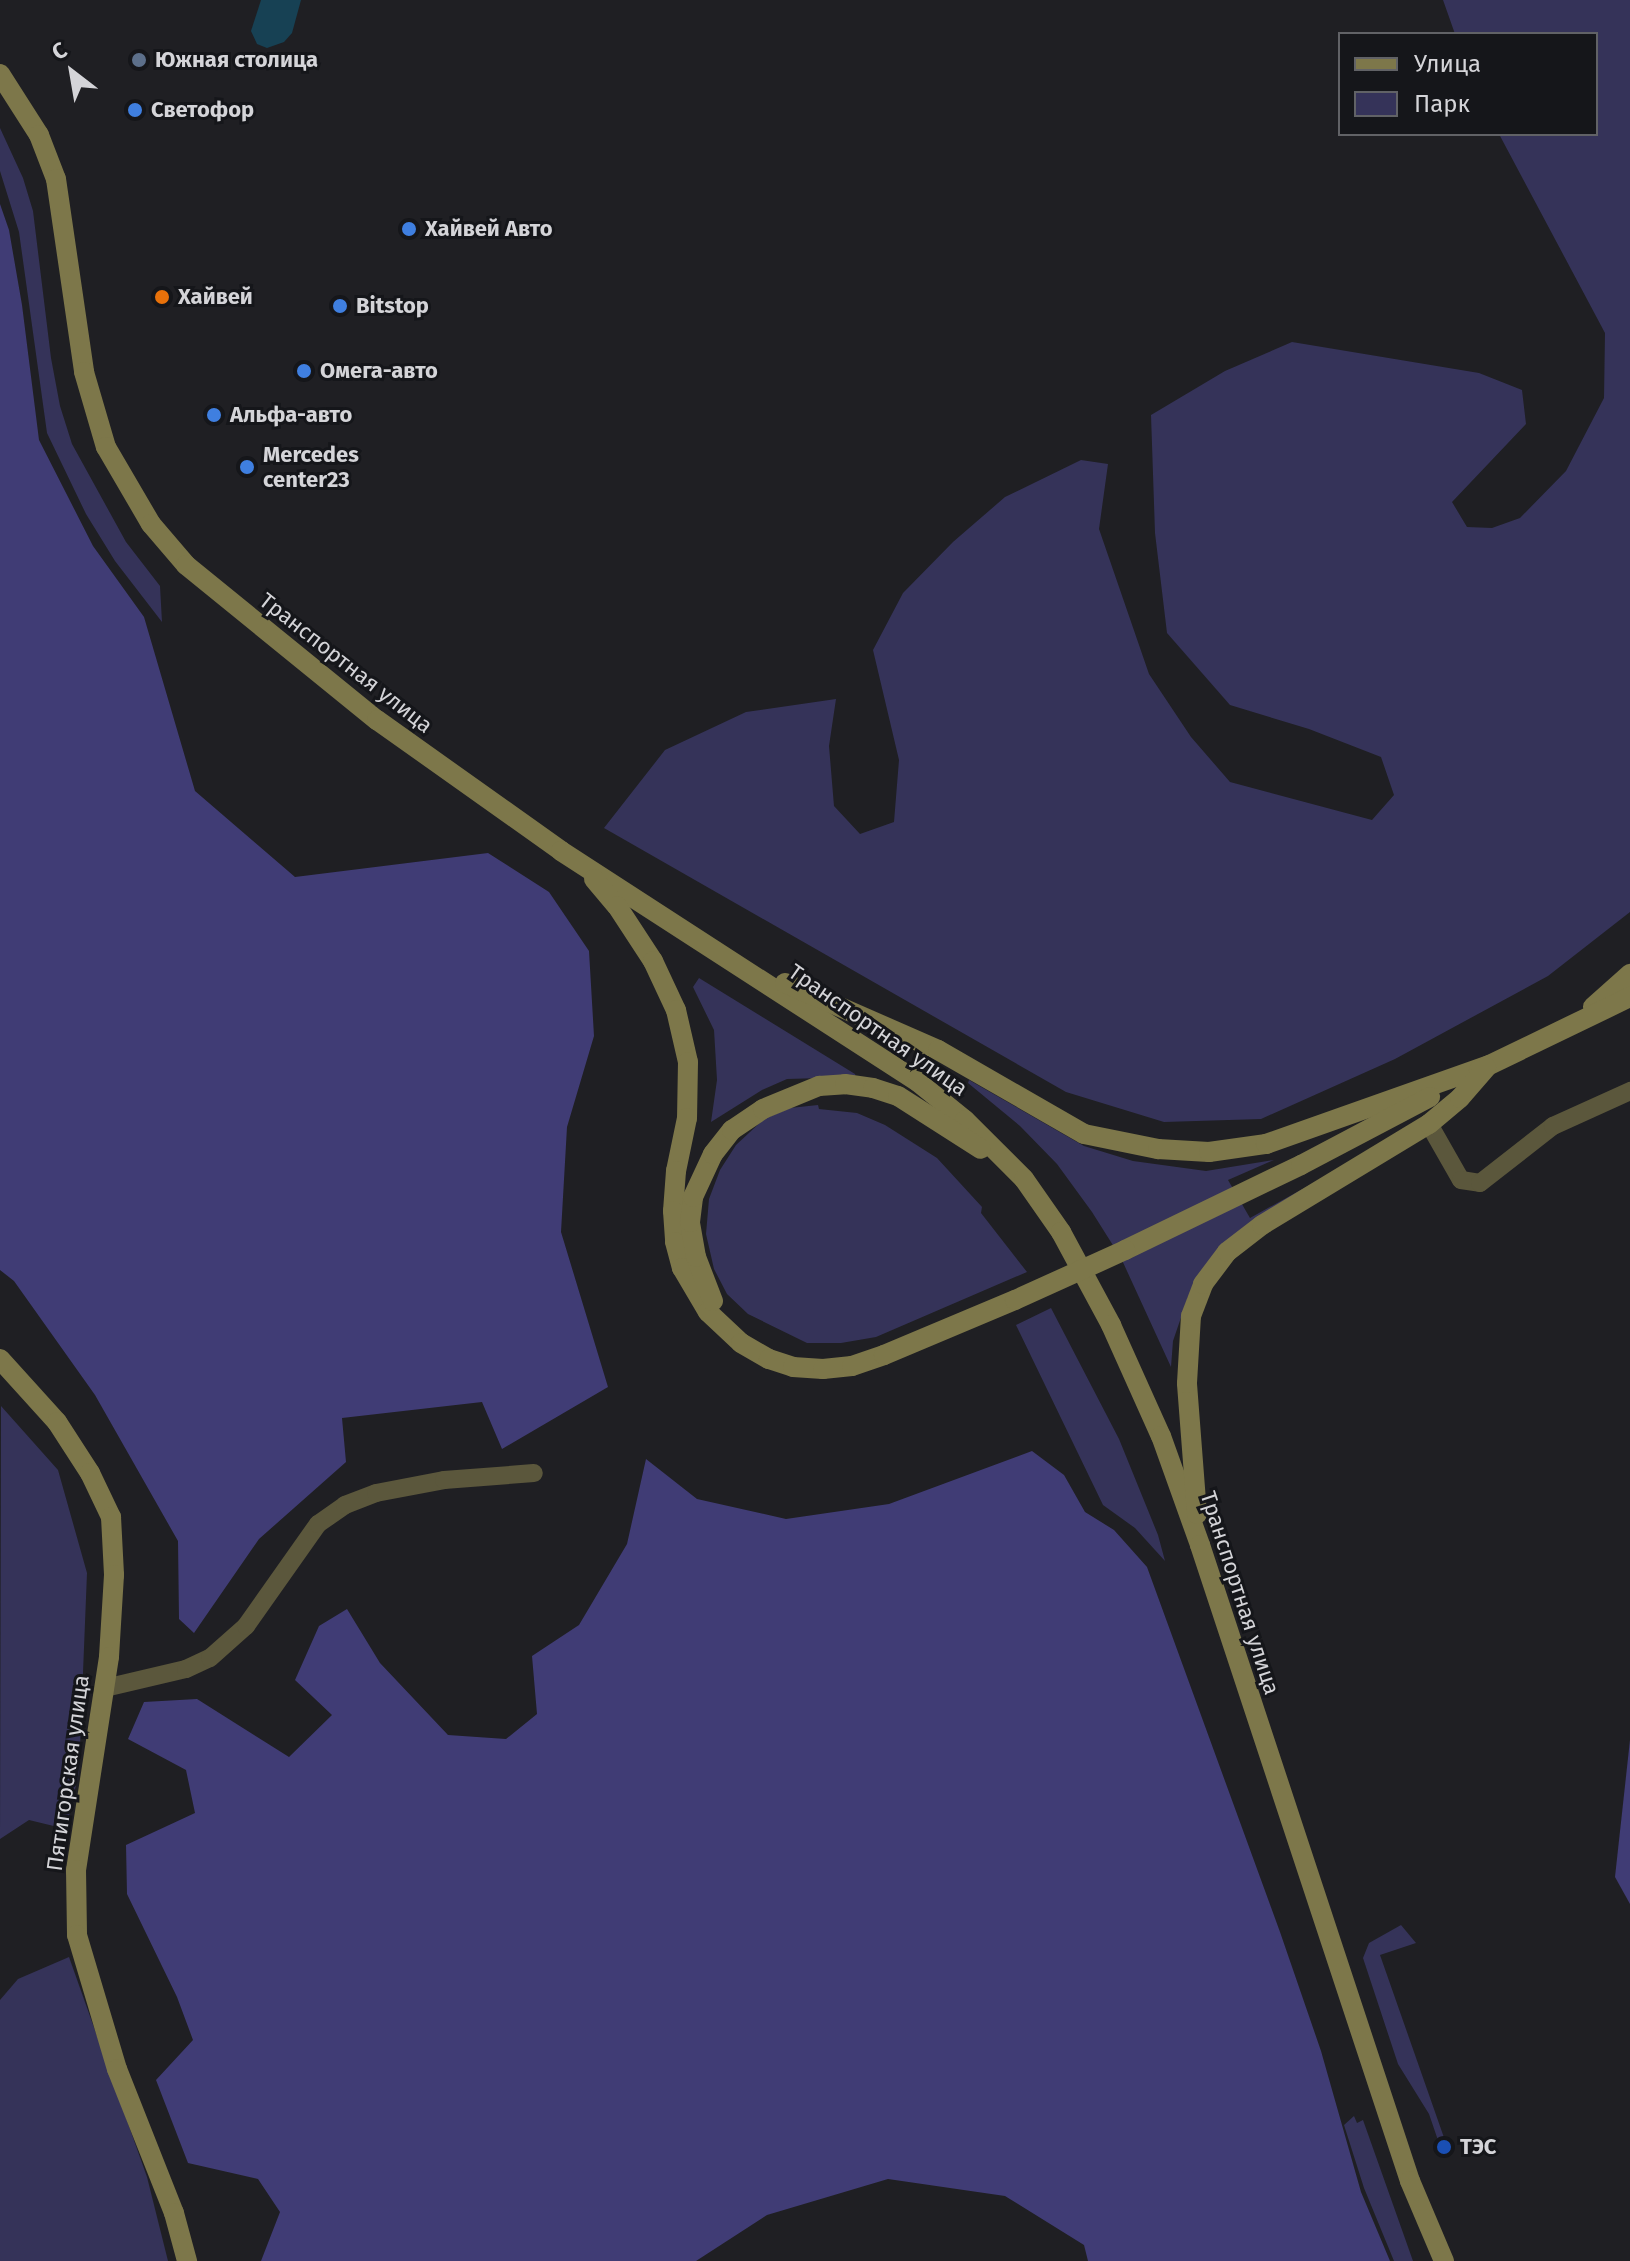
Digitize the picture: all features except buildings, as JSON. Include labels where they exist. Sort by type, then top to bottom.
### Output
[{"type":"main road","name":"Транспортная улица","points":[[0,74],[39,135],[56,179],[84,372],[106,447],[151,524],[186,565],[286,650],[377,720],[581,864],[918,1082],[965,1120],[1024,1179],[1061,1232],[1111,1325],[1161,1436],[1200,1545],[1405,2166],[1444,2261]]},
{"type":"main road","points":[[581,864],[624,917],[653,961],[676,1010],[688,1062],[687,1118],[674,1197],[675,1242],[682,1268],[696,1295],[741,1343],[793,1367],[852,1366],[1015,1300],[1301,1165],[1489,1065],[1630,997]]},
{"type":"main road","points":[[732,960],[938,1050],[1084,1134],[1158,1149],[1209,1152],[1266,1144],[1489,1065]]},
{"type":"main road","points":[[1572,1026],[1630,974]]},
{"type":"main road","points":[[1200,1545],[1187,1383],[1191,1316],[1203,1284],[1227,1252],[1262,1225],[1429,1124],[1460,1098],[1489,1065]]},
{"type":"main road","points":[[741,1343],[704,1283],[690,1222],[693,1197],[713,1154],[732,1130],[763,1109],[795,1092],[819,1086],[845,1084],[873,1088],[898,1096],[932,1115],[1024,1179]]},
{"type":"main road","name":"Пятигорская улица","points":[[0,1359],[57,1422],[90,1473],[111,1517],[114,1575],[105,1688],[76,1870],[77,1935],[117,2069],[174,2213],[187,2261]]},
{"type":"street","points":[[1429,1124],[1461,1180],[1480,1183],[1553,1126],[1630,1091]]},
{"type":"street","points":[[105,1688],[186,1669],[210,1658],[246,1626],[318,1524],[345,1505],[376,1493],[444,1480],[534,1473]]},
{"type":"green space","points":[[1443,0],[1630,0],[1630,912],[1548,976],[1395,1059],[1261,1119],[1164,1122],[1066,1092],[604,828],[665,750],[746,712],[836,699],[829,746],[834,806],[860,834],[894,822],[899,760],[873,650],[903,593],[953,542],[1005,497],[1081,460],[1108,464],[1099,529],[1149,674],[1191,737],[1230,782],[1372,820],[1394,795],[1381,757],[1309,729],[1230,705],[1167,633],[1155,533],[1151,415],[1225,371],[1292,342],[1479,373],[1522,390],[1526,424],[1452,502],[1467,527],[1492,528],[1520,518],[1566,471],[1604,398],[1605,333],[1500,136],[1598,136],[1598,32],[1454,32]]},
{"type":"green space","points":[[0,128],[23,178],[33,211],[51,358],[60,406],[72,444],[126,542],[160,586],[162,622],[115,561],[86,514],[47,433],[19,232],[0,171]]},
{"type":"green space","points":[[699,978],[856,1077],[787,1079],[762,1090],[711,1122],[717,1080],[714,1030],[693,987]]},
{"type":"green space","points":[[969,1080],[1084,1146],[1133,1161],[1206,1171],[1274,1160],[1228,1180],[1250,1218],[1418,1125],[1255,1227],[1188,1297],[1173,1341],[1171,1367],[1121,1258],[1092,1212],[1057,1164],[1020,1126],[968,1083]]},
{"type":"green space","points":[[818,1105],[819,1109],[857,1113],[885,1125],[937,1158],[982,1207],[981,1213],[1027,1272],[876,1337],[841,1343],[807,1343],[748,1314],[727,1294],[714,1269],[706,1234],[709,1199],[720,1170],[736,1145],[764,1119],[790,1108]]},
{"type":"green space","points":[[1051,1308],[1119,1439],[1158,1535],[1165,1561],[1135,1528],[1103,1505],[1016,1325]]},
{"type":"green space","points":[[1,1406],[58,1470],[87,1573],[79,1772],[66,1829],[29,1820],[0,1839]]},
{"type":"green space","points":[[1401,1925],[1416,1943],[1380,1955],[1448,2149],[1442,2152],[1429,2114],[1398,2064],[1363,1958],[1369,1943]]},
{"type":"green space","points":[[69,1957],[147,2177],[168,2261],[0,2261],[0,2000],[18,1979]]},
{"type":"green space","points":[[1354,2116],[1357,2123],[1363,2120],[1413,2261],[1394,2261],[1364,2188],[1344,2125]]},
{"type":"shaded area","points":[[0,204],[9,230],[22,305],[39,440],[93,546],[144,617],[195,791],[295,877],[488,853],[549,892],[589,951],[594,1036],[567,1127],[561,1232],[608,1387],[502,1449],[482,1402],[342,1418],[346,1462],[259,1539],[194,1633],[179,1619],[178,1541],[95,1395],[14,1281],[0,1270]]},
{"type":"shaded area","points":[[1032,1451],[1064,1475],[1085,1512],[1114,1530],[1147,1567],[1280,1932],[1321,2051],[1361,2192],[1390,2261],[1088,2261],[1084,2245],[1005,2196],[888,2179],[767,2215],[696,2261],[261,2261],[280,2212],[258,2179],[188,2163],[156,2080],[193,2040],[177,1997],[127,1894],[126,1845],[195,1813],[186,1770],[128,1739],[144,1702],[197,1699],[289,1757],[332,1715],[295,1680],[319,1626],[347,1609],[380,1663],[448,1735],[506,1739],[537,1714],[532,1656],[579,1625],[627,1544],[646,1459],[697,1499],[786,1519],[889,1504]]},
{"type":"shaded area","points":[[1630,1740],[1630,1904],[1615,1877]]},
{"type":"water","points":[[261,0],[301,0],[292,33],[284,42],[267,48],[257,44],[251,31]]},
{"type":"place","name":"Южная столица","points":[[139,60]]},
{"type":"place","name":"Светофор","points":[[135,110]]},
{"type":"place","name":"Хайвей Авто","points":[[409,229]]},
{"type":"place","name":"Хайвей","points":[[162,297]]},
{"type":"place","name":"Bitstop","points":[[340,306]]},
{"type":"place","name":"Омега-авто","points":[[304,371]]},
{"type":"place","name":"Альфа-авто","points":[[214,415]]},
{"type":"place","name":"Mercedes center23","points":[[247,467]]},
{"type":"place","name":"ТЭС","points":[[1444,2147]]}]
